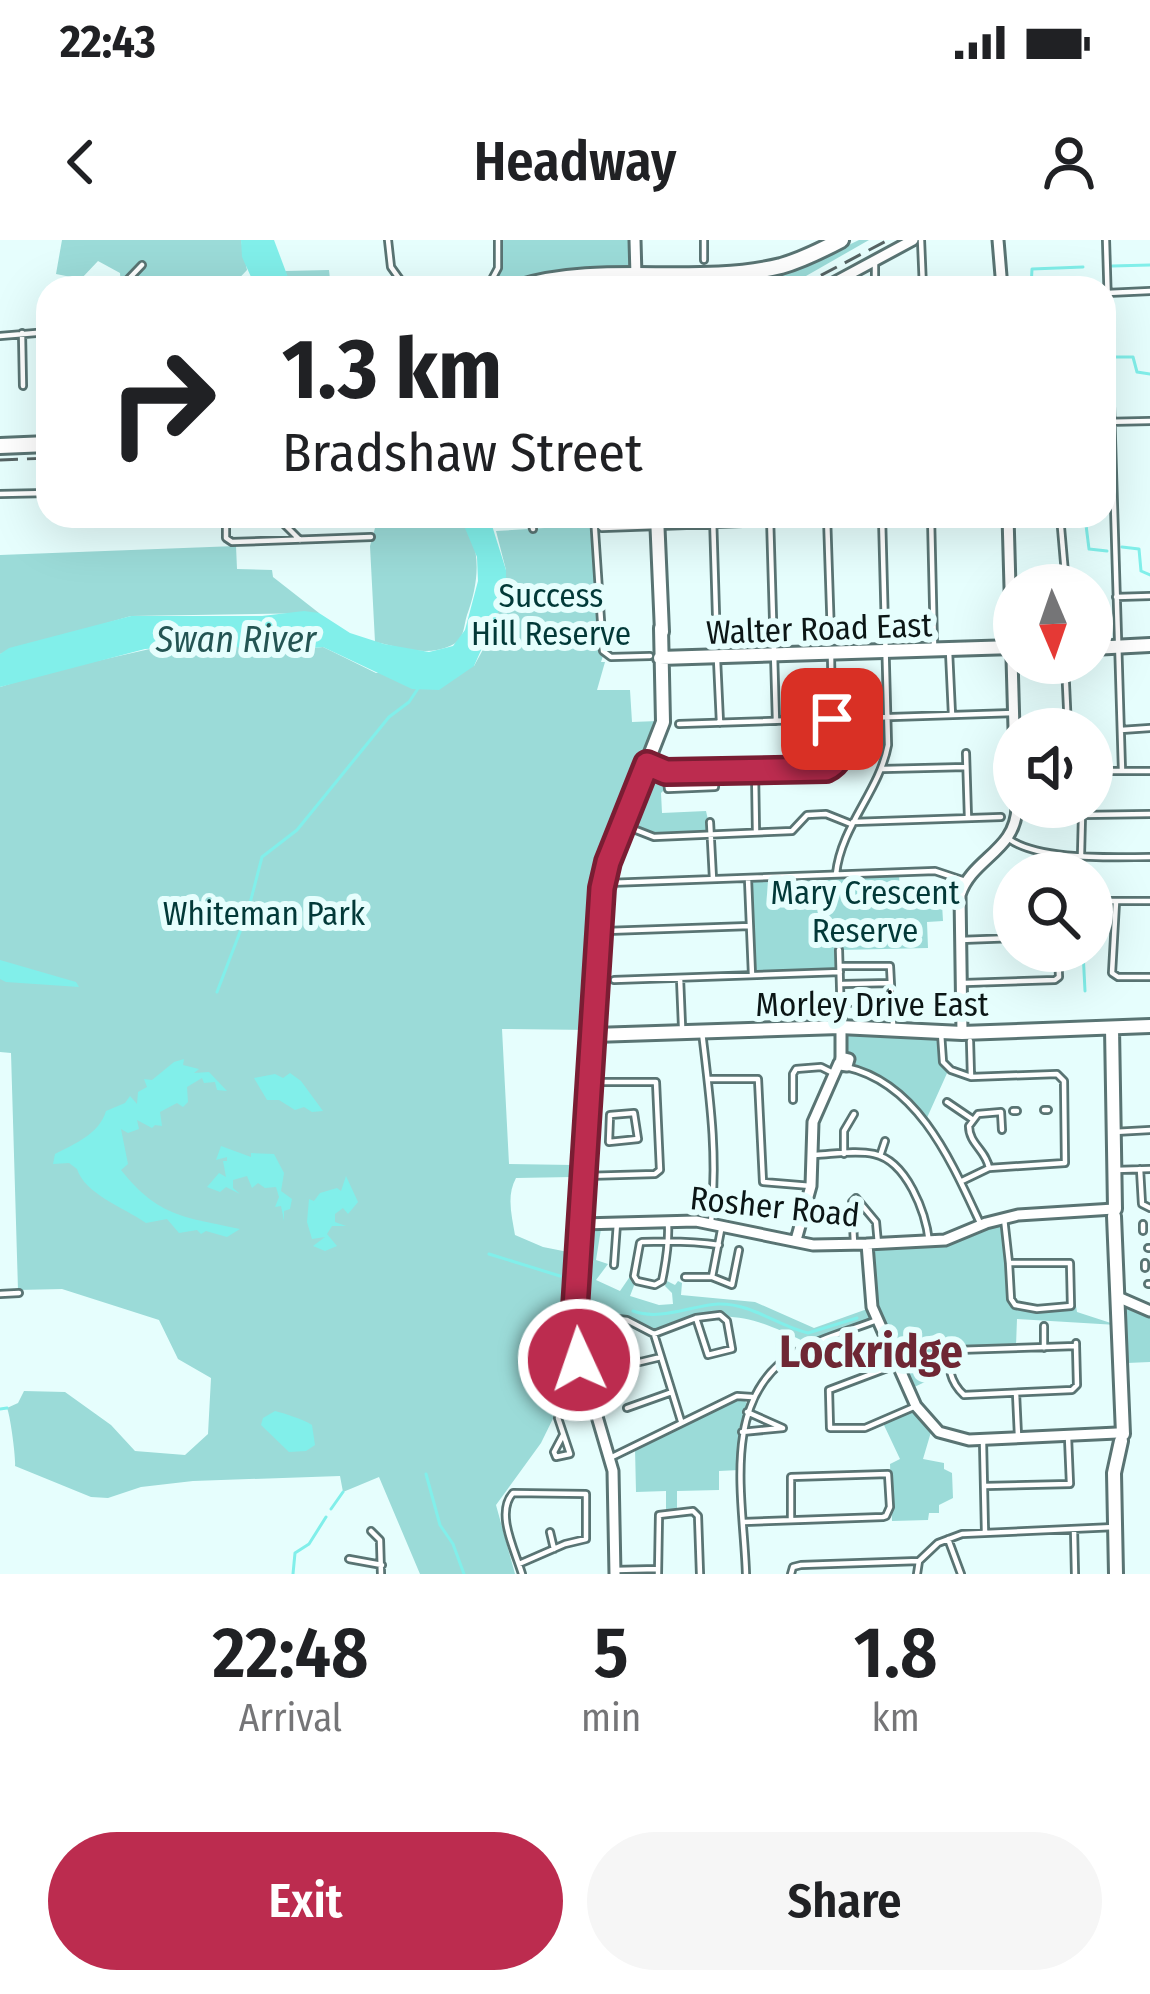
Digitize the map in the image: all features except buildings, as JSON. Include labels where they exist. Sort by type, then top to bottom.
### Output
[{"type":"highway","points":[[661,276],[778,266],[841,240]]},
{"type":"highway","points":[[703,272],[784,272],[856,240]]},
{"type":"highway","points":[[0,444],[36,442]]},
{"type":"main road","points":[[594,1032],[602,882],[663,722],[657,528]]},
{"type":"main road","points":[[1113,645],[1150,644]]},
{"type":"main road","name":"Walter Road East","points":[[658,657],[993,649]]},
{"type":"main road","name":"Morley Drive East","points":[[594,1032],[842,1025],[964,1034],[1150,1023]]},
{"type":"main road","name":"Morley Drive East","points":[[594,1032],[682,1026],[892,1024],[964,1034]]},
{"type":"main road","points":[[1111,1024],[1114,1212],[1123,1301],[1114,1473],[1116,1574]]},
{"type":"street","points":[[388,240],[390,264],[398,276]]},
{"type":"street","points":[[494,276],[498,240]]},
{"type":"street","points":[[703,272],[704,240]]},
{"type":"street","points":[[847,276],[917,240],[922,276]]},
{"type":"street","points":[[1000,240],[1001,276]]},
{"type":"street","points":[[1106,240],[1107,276]]},
{"type":"street","points":[[635,242],[640,276]]},
{"type":"street","points":[[875,261],[875,276]]},
{"type":"street","points":[[132,276],[142,266]]},
{"type":"street","points":[[1116,292],[1150,291]]},
{"type":"street","points":[[0,336],[36,332]]},
{"type":"street","points":[[22,333],[23,386]]},
{"type":"street","points":[[1116,422],[1150,421]]},
{"type":"street","points":[[0,494],[36,493]]},
{"type":"street","points":[[227,528],[228,541],[370,537]]},
{"type":"street","points":[[288,528],[300,540]]},
{"type":"street","points":[[593,528],[603,651],[611,657],[658,657]]},
{"type":"street","points":[[713,528],[720,723]]},
{"type":"street","points":[[770,528],[776,721]]},
{"type":"street","points":[[827,528],[831,637]]},
{"type":"street","points":[[836,874],[852,823],[883,769],[888,718],[882,528]]},
{"type":"street","points":[[931,528],[934,652]]},
{"type":"street","points":[[1008,528],[1010,564]]},
{"type":"street","points":[[1061,528],[1064,564]]},
{"type":"street","points":[[1111,528],[1122,771]]},
{"type":"street","points":[[1116,597],[1150,596]]},
{"type":"street","points":[[950,651],[952,716]]},
{"type":"street","points":[[831,655],[832,719]]},
{"type":"street","points":[[679,724],[993,714]]},
{"type":"street","points":[[647,764],[666,772],[832,767],[842,748],[843,719]]},
{"type":"street","points":[[1121,730],[1150,728]]},
{"type":"street","points":[[966,752],[968,818]]},
{"type":"street","points":[[883,769],[967,766]]},
{"type":"street","points":[[755,770],[756,832]]},
{"type":"street","points":[[666,772],[668,789],[716,787],[716,771]]},
{"type":"street","points":[[1113,771],[1150,772]]},
{"type":"street","points":[[631,829],[654,838],[795,830],[810,814],[852,823],[993,817]]},
{"type":"street","points":[[1082,852],[1082,815],[1150,814]]},
{"type":"street","points":[[710,822],[713,879]]},
{"type":"street","points":[[971,1077],[957,910],[965,881],[1009,839],[1012,828]]},
{"type":"street","points":[[1009,839],[1019,847],[1055,852]]},
{"type":"street","points":[[1113,856],[1150,857]]},
{"type":"street","points":[[602,882],[935,871],[965,881]]},
{"type":"street","points":[[748,878],[752,975]]},
{"type":"street","points":[[1150,902],[1112,902],[1112,973],[1150,976]]},
{"type":"street","points":[[600,931],[750,926]]},
{"type":"street","points":[[958,940],[993,939]]},
{"type":"street","points":[[796,1240],[811,1186],[813,1122],[843,1066],[839,950]]},
{"type":"street","points":[[614,980],[886,964],[892,1024]]},
{"type":"street","points":[[960,983],[1055,980],[1059,972]]},
{"type":"street","points":[[680,977],[682,1026]]},
{"type":"street","points":[[840,984],[891,983]]},
{"type":"street","points":[[841,1003],[892,1001]]},
{"type":"street","points":[[594,1032],[574,1343],[610,1458],[615,1572],[658,1572],[659,1515],[693,1511],[698,1516],[700,1574]]},
{"type":"street","points":[[702,1032],[710,1078],[719,1245],[712,1277]]},
{"type":"street","points":[[941,1033],[945,1065],[971,1077],[1064,1074],[1065,1163],[989,1168],[962,1181]]},
{"type":"street","points":[[793,1100],[796,1070],[843,1066],[875,1076],[910,1102],[962,1181],[981,1225]]},
{"type":"street","points":[[710,1078],[758,1079],[763,1182],[811,1186]]},
{"type":"street","points":[[585,1176],[657,1173],[656,1082],[600,1082]]},
{"type":"street","points":[[947,1102],[973,1119]]},
{"type":"street","points":[[989,1168],[986,1155],[970,1137],[973,1119],[978,1114],[1001,1112],[1002,1130]]},
{"type":"street","points":[[634,1113],[638,1128],[636,1141],[608,1140],[612,1114],[634,1113]]},
{"type":"street","points":[[844,1154],[844,1131],[854,1114]]},
{"type":"street","points":[[638,1128],[659,1127]]},
{"type":"street","points":[[1114,1132],[1150,1130]]},
{"type":"street","points":[[880,1156],[885,1141]]},
{"type":"street","points":[[810,1155],[880,1156],[896,1168],[923,1210],[929,1242]]},
{"type":"street","points":[[1140,1169],[1142,1204],[1150,1208]]},
{"type":"street","points":[[1115,1170],[1150,1169]]},
{"type":"street","points":[[854,1244],[851,1202],[856,1198],[876,1222],[868,1292],[877,1320],[916,1406],[939,1432],[983,1440],[1117,1437]]},
{"type":"street","name":"Rosher Road","points":[[581,1224],[717,1224],[813,1245],[873,1244],[945,1240],[1004,1218],[1114,1212]]},
{"type":"street","points":[[1004,1218],[1011,1299],[1015,1305],[1037,1309],[1071,1306],[1070,1262],[1009,1263]]},
{"type":"street","points":[[668,1221],[669,1241],[662,1281],[655,1285],[637,1281],[639,1244],[669,1241],[719,1245]]},
{"type":"street","points":[[614,1265],[616,1223]]},
{"type":"street","points":[[685,1276],[712,1277],[733,1285],[739,1250]]},
{"type":"street","points":[[0,1294],[19,1294]]},
{"type":"street","points":[[1123,1301],[1150,1311]]},
{"type":"street","points":[[575,1314],[627,1320],[654,1334],[681,1421]]},
{"type":"street","points":[[654,1334],[696,1318],[725,1317],[731,1349],[708,1355],[696,1318]]},
{"type":"street","points":[[746,1574],[742,1432],[752,1397],[791,1355],[877,1320]]},
{"type":"street","points":[[1044,1326],[1044,1348]]},
{"type":"street","points":[[1076,1345],[1077,1385],[1072,1390],[962,1394],[951,1373],[953,1352],[1044,1348],[1076,1345]]},
{"type":"street","points":[[621,1372],[620,1358],[640,1362],[661,1357]]},
{"type":"street","points":[[898,1364],[829,1390],[830,1428],[865,1428],[916,1406]]},
{"type":"street","points":[[627,1408],[672,1392]]},
{"type":"street","points":[[1016,1393],[1018,1438]]},
{"type":"street","points":[[610,1458],[737,1396],[752,1397]]},
{"type":"street","points":[[563,1436],[558,1418],[562,1408],[591,1397]]},
{"type":"street","points":[[742,1432],[783,1428],[747,1412]]},
{"type":"street","points":[[985,1486],[1070,1484],[1068,1437]]},
{"type":"street","points":[[983,1440],[985,1532]]},
{"type":"street","points":[[744,1522],[886,1516],[888,1474],[790,1477],[791,1520]]},
{"type":"street","points":[[519,1564],[586,1540],[586,1494],[513,1493],[504,1503],[504,1513],[519,1564],[522,1574]]},
{"type":"street","points":[[917,1574],[919,1561],[948,1539],[985,1532],[1114,1527]]},
{"type":"street","points":[[1074,1529],[1075,1574]]},
{"type":"street","points":[[371,1531],[380,1540],[379,1574]]},
{"type":"street","points":[[550,1532],[554,1549]]},
{"type":"street","points":[[948,1539],[961,1574]]},
{"type":"street","points":[[349,1558],[380,1564]]},
{"type":"street","points":[[791,1574],[801,1565],[919,1561]]},
{"type":"street","points":[[869,1562],[869,1574]]},
{"type":"green space","points":[[62,240],[241,240],[247,270],[241,276],[120,276],[98,261],[84,276],[56,274]]},
{"type":"green space","points":[[498,240],[635,240],[634,262],[627,270],[494,276]]},
{"type":"green space","points":[[859,240],[869,240],[806,276],[762,276],[801,268]]},
{"type":"green space","points":[[329,270],[330,276],[287,276],[285,271]]},
{"type":"green space","points":[[375,528],[467,528],[476,577],[463,633],[455,643],[422,651],[375,642],[370,546]]},
{"type":"green space","name":"Whiteman Park","points":[[593,528],[601,662],[605,662],[597,690],[630,690],[632,722],[658,721],[600,877],[591,1030],[502,1029],[509,1164],[573,1165],[572,1177],[516,1178],[511,1192],[515,1235],[573,1253],[567,1333],[570,1384],[541,1443],[496,1505],[515,1574],[420,1574],[379,1477],[343,1492],[340,1476],[193,1481],[141,1487],[108,1498],[91,1497],[15,1466],[7,1408],[18,1403],[24,1391],[65,1392],[111,1425],[135,1451],[185,1455],[208,1434],[211,1378],[178,1359],[159,1320],[62,1289],[18,1290],[11,1053],[0,1052],[0,687],[163,646],[283,651],[323,647],[376,673],[474,666],[492,633],[506,570],[496,531]]},
{"type":"green space","points":[[236,546],[237,569],[272,570],[273,577],[319,613],[131,616],[0,654],[0,555]]},
{"type":"green space","points":[[647,764],[666,772],[716,771],[717,786],[661,793],[662,813],[706,811],[711,833],[654,837],[623,823]]},
{"type":"green space","name":"Mary Crescent Reserve","points":[[899,872],[900,901],[942,904],[943,921],[927,922],[928,948],[840,950],[840,972],[752,975],[748,878]]},
{"type":"green space","points":[[845,1033],[937,1037],[939,1062],[948,1071],[926,1120],[887,1082],[852,1065],[845,1055]]},
{"type":"green space","points":[[1003,1220],[1011,1305],[1033,1310],[1076,1306],[1077,1312],[1117,1325],[1017,1319],[1016,1346],[952,1348],[946,1356],[946,1372],[908,1390],[877,1321],[866,1245],[926,1245]]},
{"type":"green space","points":[[601,1229],[596,1260],[608,1264],[596,1280],[620,1291],[631,1275],[635,1283],[630,1296],[673,1304],[665,1286],[667,1281],[675,1285],[678,1281],[681,1295],[755,1302],[814,1328],[870,1308],[873,1319],[807,1343],[748,1319],[715,1317],[653,1332],[628,1319],[581,1313],[577,1310],[584,1230]]},
{"type":"green space","points":[[1124,1302],[1150,1311],[1150,1362],[1127,1363]]},
{"type":"green space","points":[[741,1398],[747,1403],[739,1430],[739,1470],[719,1471],[719,1490],[677,1491],[677,1510],[666,1510],[666,1491],[636,1492],[635,1448]]},
{"type":"green space","points":[[913,1408],[931,1432],[923,1459],[944,1463],[944,1469],[952,1473],[953,1498],[939,1505],[939,1513],[929,1513],[928,1520],[892,1521],[890,1464],[900,1459],[883,1423]]},
{"type":"water","points":[[241,240],[274,240],[288,276],[251,276]]},
{"type":"water","name":"Swan River","points":[[465,528],[493,528],[506,570],[506,594],[474,666],[439,690],[412,689],[323,647],[283,651],[210,645],[145,649],[0,687],[0,654],[9,648],[131,616],[262,616],[304,611],[319,613],[350,633],[384,644],[429,652],[453,646],[465,630],[478,581],[477,557]]},
{"type":"water","points":[[0,960],[76,982],[79,987],[6,982],[0,979]]},
{"type":"water","points":[[184,1059],[183,1065],[199,1069],[194,1073],[209,1072],[227,1091],[217,1090],[215,1082],[204,1083],[202,1078],[187,1087],[188,1102],[183,1107],[177,1103],[160,1112],[162,1126],[152,1128],[137,1120],[139,1129],[128,1133],[121,1129],[128,1164],[121,1170],[161,1207],[240,1229],[227,1237],[197,1230],[179,1233],[167,1219],[146,1223],[96,1193],[69,1163],[53,1164],[55,1154],[92,1132],[106,1111],[130,1096],[137,1104],[138,1092],[147,1087],[144,1079],[152,1080]]},
{"type":"water","points":[[290,1073],[323,1111],[295,1110],[279,1100],[267,1100],[254,1078],[275,1074],[283,1078]]},
{"type":"water","points":[[221,1146],[251,1157],[251,1153],[274,1154],[284,1173],[281,1191],[292,1199],[284,1221],[281,1206],[275,1207],[276,1187],[258,1183],[252,1188],[247,1176],[233,1180],[240,1194],[226,1187],[220,1192],[207,1187],[219,1173],[226,1177],[223,1161],[227,1157],[216,1160]]},
{"type":"water","points":[[346,1176],[358,1202],[348,1214],[343,1208],[335,1214],[335,1222],[346,1226],[332,1226],[327,1234],[337,1246],[325,1251],[313,1246],[325,1237],[312,1239],[307,1222],[309,1199],[314,1201],[320,1193],[337,1188],[341,1191]]},
{"type":"water","points":[[275,1411],[312,1425],[315,1445],[289,1452],[261,1425]]},
{"type":"waterway","points":[[1112,266],[1150,265]]},
{"type":"waterway","points":[[1032,276],[1032,269],[1083,267]]},
{"type":"waterway","points":[[1116,357],[1133,357],[1137,372],[1150,374]]},
{"type":"waterway","points":[[1086,528],[1089,549],[1107,551]]},
{"type":"waterway","points":[[1122,547],[1139,549],[1141,571],[1150,575]]},
{"type":"waterway","points":[[217,992],[248,911],[262,857],[297,830],[419,687]]},
{"type":"waterway","points":[[1084,972],[1085,991]]},
{"type":"waterway","points":[[489,1254],[560,1276]]},
{"type":"waterway","points":[[633,1311],[654,1314],[730,1305],[808,1333],[857,1318]]},
{"type":"waterway","points":[[0,1409],[7,1408]]},
{"type":"waterway","points":[[426,1474],[440,1525],[464,1574]]},
{"type":"waterway","points":[[331,1509],[343,1492]]},
{"type":"waterway","points":[[293,1574],[295,1553],[309,1544],[326,1517]]},
{"type":"railway","points":[[820,276],[888,240]]},
{"type":"railway","points":[[0,460],[36,458]]},
{"type":"district","name":"Lockridge","points":[[871,1351]]},
{"type":"route","points":[[579,1360],[574,1324],[602,888],[608,862],[647,764],[666,772],[826,769],[836,763],[842,748],[843,719],[832,719]]},
{"type":"park label","name":"Success Hill Reserve","points":[[551,614]]}]
